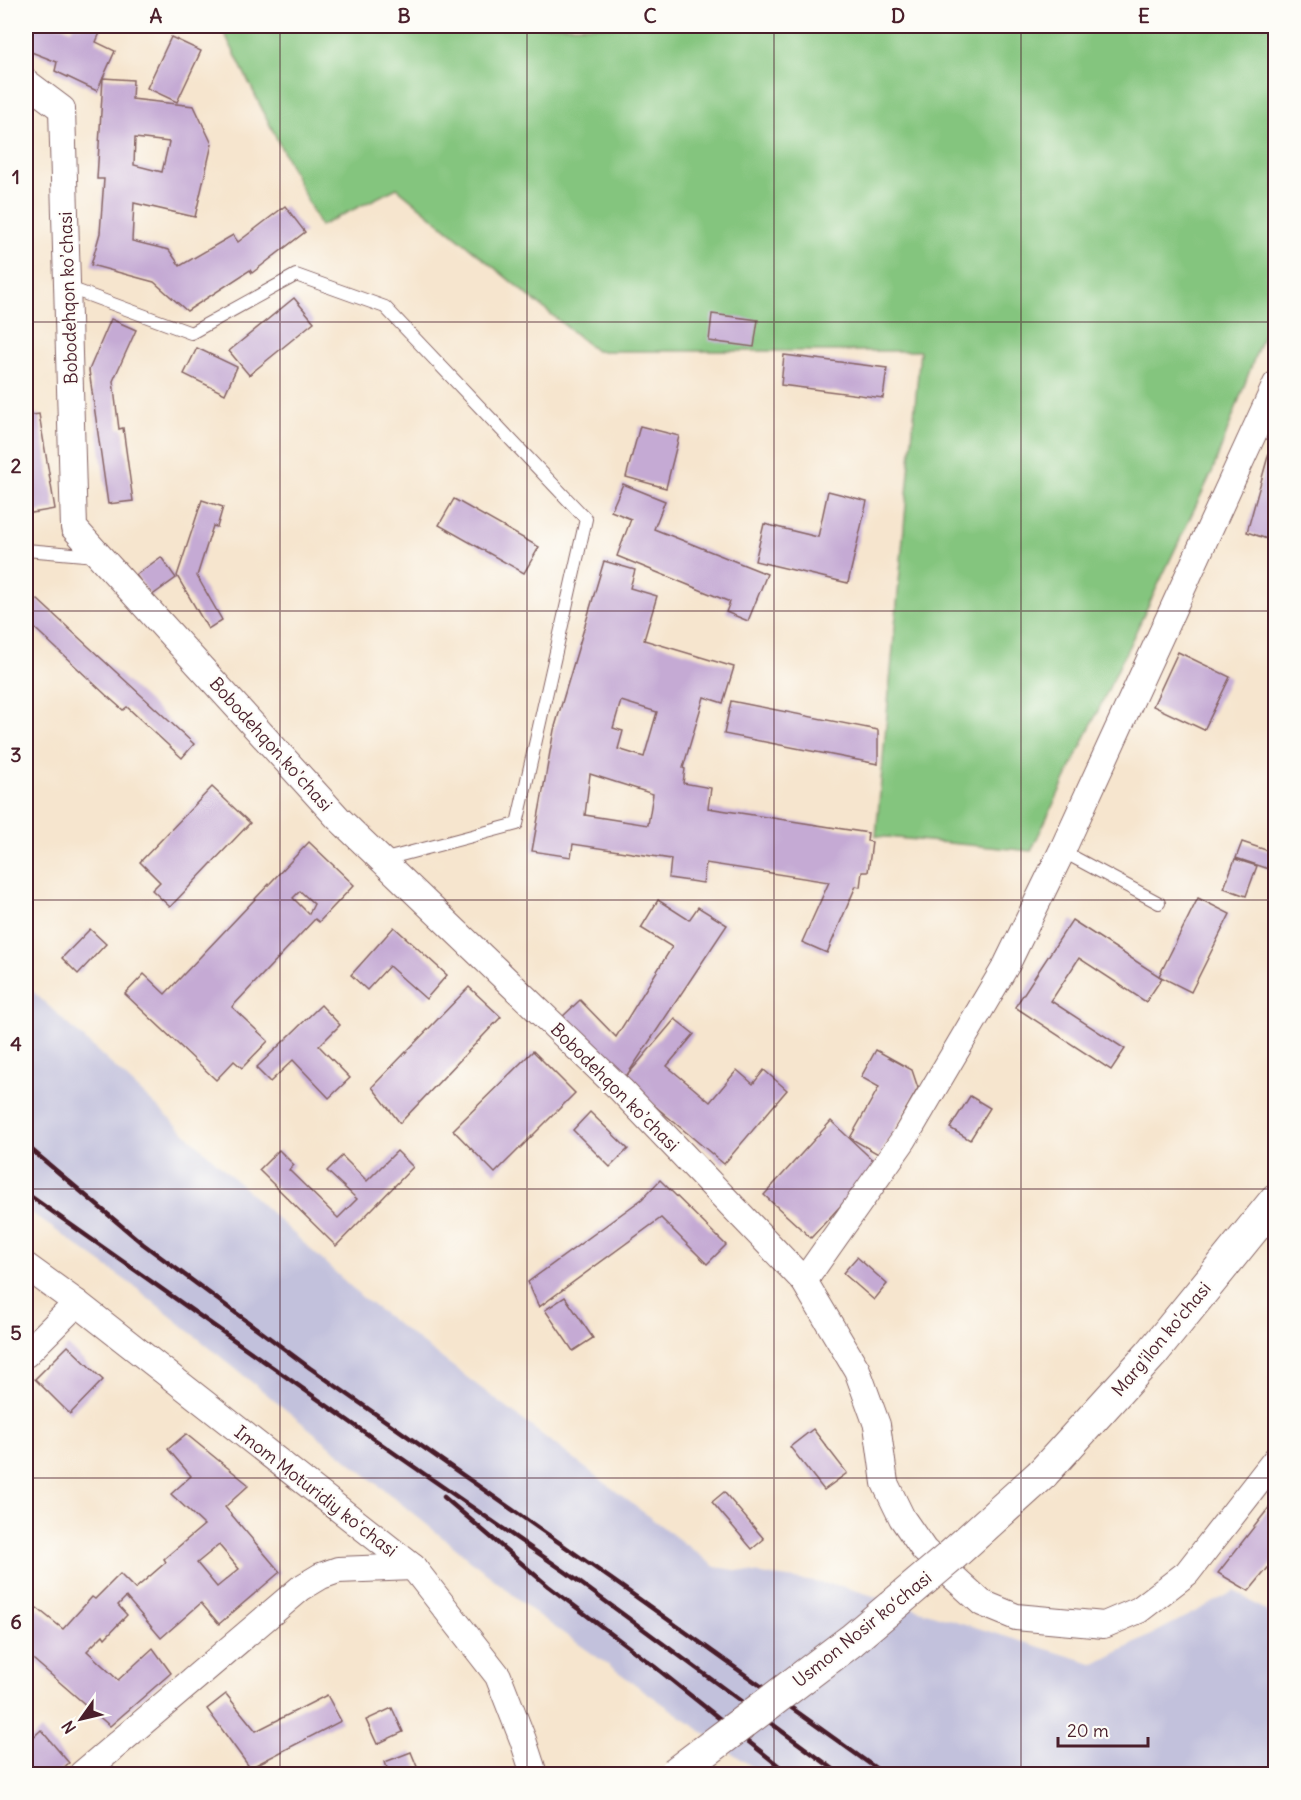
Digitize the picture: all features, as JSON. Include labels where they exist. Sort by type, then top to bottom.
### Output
[{"type":"main road","name":"Marg'ilon ko'chasi","points":[[1042,1474],[1152,1353],[1275,1200]]},
{"type":"main road","name":"Usmon Nosir ko‘chasi","points":[[675,1774],[852,1640],[949,1558],[1042,1474]]},
{"type":"street","name":"Bobodehqon koʼchasi","points":[[26,82],[62,109],[74,528],[338,818],[621,1090],[804,1281],[857,1370],[878,1425],[885,1483],[902,1518],[924,1550],[982,1603],[1016,1617],[1104,1625],[1139,1610],[1186,1573],[1275,1459]]},
{"type":"street","points":[[804,1281],[904,1139],[1007,964],[1062,851],[1275,384]]},
{"type":"street","name":"Imom Moturidiy koʻchasi","points":[[26,1266],[77,1303],[413,1567],[498,1676],[524,1740],[534,1774]]},
{"type":"street","points":[[26,1354],[77,1303]]},
{"type":"street","points":[[82,1774],[301,1588],[321,1576],[338,1570],[413,1567]]},
{"type":"lane","points":[[67,287],[191,333],[296,275],[385,307],[586,519],[517,824],[382,860]]},
{"type":"lane","points":[[26,550],[101,557]]},
{"type":"lane","points":[[1062,851],[1159,903]]},
{"type":"shaded area","points":[[26,985],[363,1298],[715,1567],[841,1586],[1095,1664],[1235,1591],[1275,1617],[1275,1774],[762,1774],[539,1616],[135,1287],[26,1209]]},
{"type":"green space","points":[[221,26],[1275,26],[1275,302],[1213,470],[1031,851],[876,836],[920,351],[596,351],[397,188],[320,226]]},
{"type":"building","points":[[26,26],[62,26],[71,30],[73,26],[103,26],[96,42],[115,51],[97,91],[55,71],[57,62],[26,50]]},
{"type":"building","points":[[171,37],[201,51],[177,102],[147,88]]},
{"type":"building","points":[[103,78],[133,80],[132,99],[194,106],[212,144],[195,217],[134,203],[132,241],[169,250],[180,266],[233,235],[238,242],[285,206],[305,232],[252,273],[250,270],[187,311],[154,282],[91,265],[100,233],[104,179],[97,179]],"holes":[[[135,138],[169,142],[162,172],[134,165]]]},
{"type":"building","points":[[294,298],[314,322],[249,375],[229,351]]},
{"type":"building","points":[[712,314],[758,320],[754,347],[709,341]]},
{"type":"building","points":[[111,319],[136,330],[113,381],[119,429],[123,428],[133,501],[108,504],[89,370]]},
{"type":"building","points":[[197,348],[237,367],[225,394],[184,374]]},
{"type":"building","points":[[784,355],[887,368],[883,398],[781,385]]},
{"type":"building","points":[[39,414],[55,509],[26,514],[26,416]]},
{"type":"building","points":[[640,426],[679,436],[666,488],[626,477]]},
{"type":"building","points":[[1275,431],[1275,521],[1270,540],[1247,532]]},
{"type":"building","points":[[623,484],[665,501],[654,529],[767,574],[748,621],[726,612],[730,602],[617,556],[631,519],[611,511]]},
{"type":"building","points":[[828,491],[867,501],[848,583],[755,561],[764,524],[818,537]]},
{"type":"building","points":[[454,499],[539,547],[524,573],[439,525]]},
{"type":"building","points":[[202,500],[223,507],[217,527],[213,526],[197,576],[222,620],[208,629],[177,576]]},
{"type":"building","points":[[161,557],[176,578],[151,596],[136,575]]},
{"type":"building","points":[[604,561],[635,570],[630,588],[657,596],[644,640],[734,667],[723,703],[704,697],[683,768],[685,769],[683,783],[711,788],[708,808],[868,833],[867,841],[872,842],[868,872],[862,872],[860,887],[856,886],[827,953],[802,942],[829,882],[706,863],[703,883],[669,878],[671,859],[573,844],[571,857],[532,851],[554,730]],"holes":[[[621,701],[657,712],[644,757],[618,749],[623,731],[613,728]],[[590,774],[653,794],[648,825],[585,815]]]},
{"type":"building","points":[[37,599],[194,744],[182,758],[127,707],[123,710],[106,695],[26,620],[26,612]]},
{"type":"building","points":[[1178,652],[1230,677],[1204,730],[1153,706]]},
{"type":"building","points":[[731,701],[878,730],[878,764],[724,734]]},
{"type":"building","points":[[212,787],[250,823],[170,907],[152,890],[160,882],[140,862]]},
{"type":"building","points":[[309,842],[354,885],[319,922],[315,919],[232,1007],[268,1041],[242,1068],[234,1061],[216,1080],[125,994],[144,974],[165,994]],"holes":[[[300,891],[314,904],[309,914],[293,898]]]},
{"type":"building","points":[[1242,842],[1275,853],[1275,871],[1236,858]]},
{"type":"building","points":[[1235,859],[1257,866],[1246,896],[1224,888]]},
{"type":"building","points":[[1198,898],[1230,914],[1191,992],[1159,976]]},
{"type":"building","points":[[658,900],[689,920],[698,907],[727,925],[625,1078],[675,1019],[694,1034],[667,1066],[710,1102],[737,1070],[753,1084],[764,1070],[787,1090],[724,1164],[624,1080],[560,1019],[580,1000],[616,1037],[672,947],[641,928]]},
{"type":"building","points":[[1072,920],[1162,978],[1146,1002],[1079,958],[1051,1001],[1125,1049],[1111,1070],[1015,1007]]},
{"type":"building","points":[[394,927],[447,975],[426,999],[389,966],[367,990],[351,975]]},
{"type":"building","points":[[90,929],[106,944],[78,974],[62,958]]},
{"type":"building","points":[[469,987],[501,1017],[400,1123],[372,1087]]},
{"type":"building","points":[[321,1005],[340,1025],[319,1046],[350,1078],[329,1098],[293,1060],[270,1082],[256,1068]]},
{"type":"building","points":[[876,1050],[912,1070],[918,1088],[880,1155],[850,1138],[879,1087],[861,1077]]},
{"type":"building","points":[[533,1051],[575,1093],[495,1173],[453,1130]]},
{"type":"building","points":[[970,1096],[990,1108],[970,1140],[950,1128]]},
{"type":"building","points":[[590,1112],[628,1149],[610,1167],[573,1130]]},
{"type":"building","points":[[831,1121],[878,1165],[811,1238],[764,1195]]},
{"type":"building","points":[[279,1150],[294,1165],[289,1170],[338,1218],[357,1199],[327,1171],[342,1156],[367,1181],[397,1151],[413,1167],[336,1246],[259,1170]]},
{"type":"building","points":[[660,1180],[726,1245],[707,1264],[661,1218],[539,1307],[528,1282],[642,1199]]},
{"type":"building","points":[[857,1257],[887,1284],[874,1300],[843,1273]]},
{"type":"building","points":[[565,1297],[593,1338],[573,1351],[545,1310]]},
{"type":"building","points":[[68,1346],[103,1380],[70,1414],[35,1379]]},
{"type":"building","points":[[813,1429],[847,1473],[824,1490],[790,1447]]},
{"type":"building","points":[[186,1434],[249,1485],[225,1507],[280,1572],[219,1624],[201,1603],[161,1638],[126,1597],[118,1605],[127,1615],[105,1638],[103,1635],[87,1651],[118,1680],[153,1648],[171,1673],[110,1726],[26,1653],[26,1623],[37,1608],[63,1629],[92,1597],[95,1599],[120,1574],[135,1589],[166,1562],[164,1559],[204,1525],[171,1494],[191,1476],[168,1449]],"holes":[[[219,1545],[239,1569],[217,1587],[197,1563]]]},
{"type":"building","points":[[724,1492],[764,1539],[752,1549],[712,1502]]},
{"type":"building","points":[[1275,1500],[1275,1565],[1272,1563],[1249,1591],[1218,1573]]},
{"type":"building","points":[[226,1694],[256,1731],[327,1695],[341,1721],[250,1768],[207,1709]]},
{"type":"building","points":[[392,1708],[403,1732],[377,1744],[366,1720]]},
{"type":"building","points":[[41,1730],[69,1763],[56,1774],[26,1774],[26,1744]]},
{"type":"building","points":[[411,1752],[420,1774],[389,1774],[385,1762]]},
{"type":"railway","points":[[26,1145],[143,1244],[310,1368],[884,1774]]},
{"type":"railway","points":[[26,1193],[567,1573],[840,1774]]},
{"type":"railway","points":[[444,1497],[548,1586],[655,1667],[789,1774]]}]
